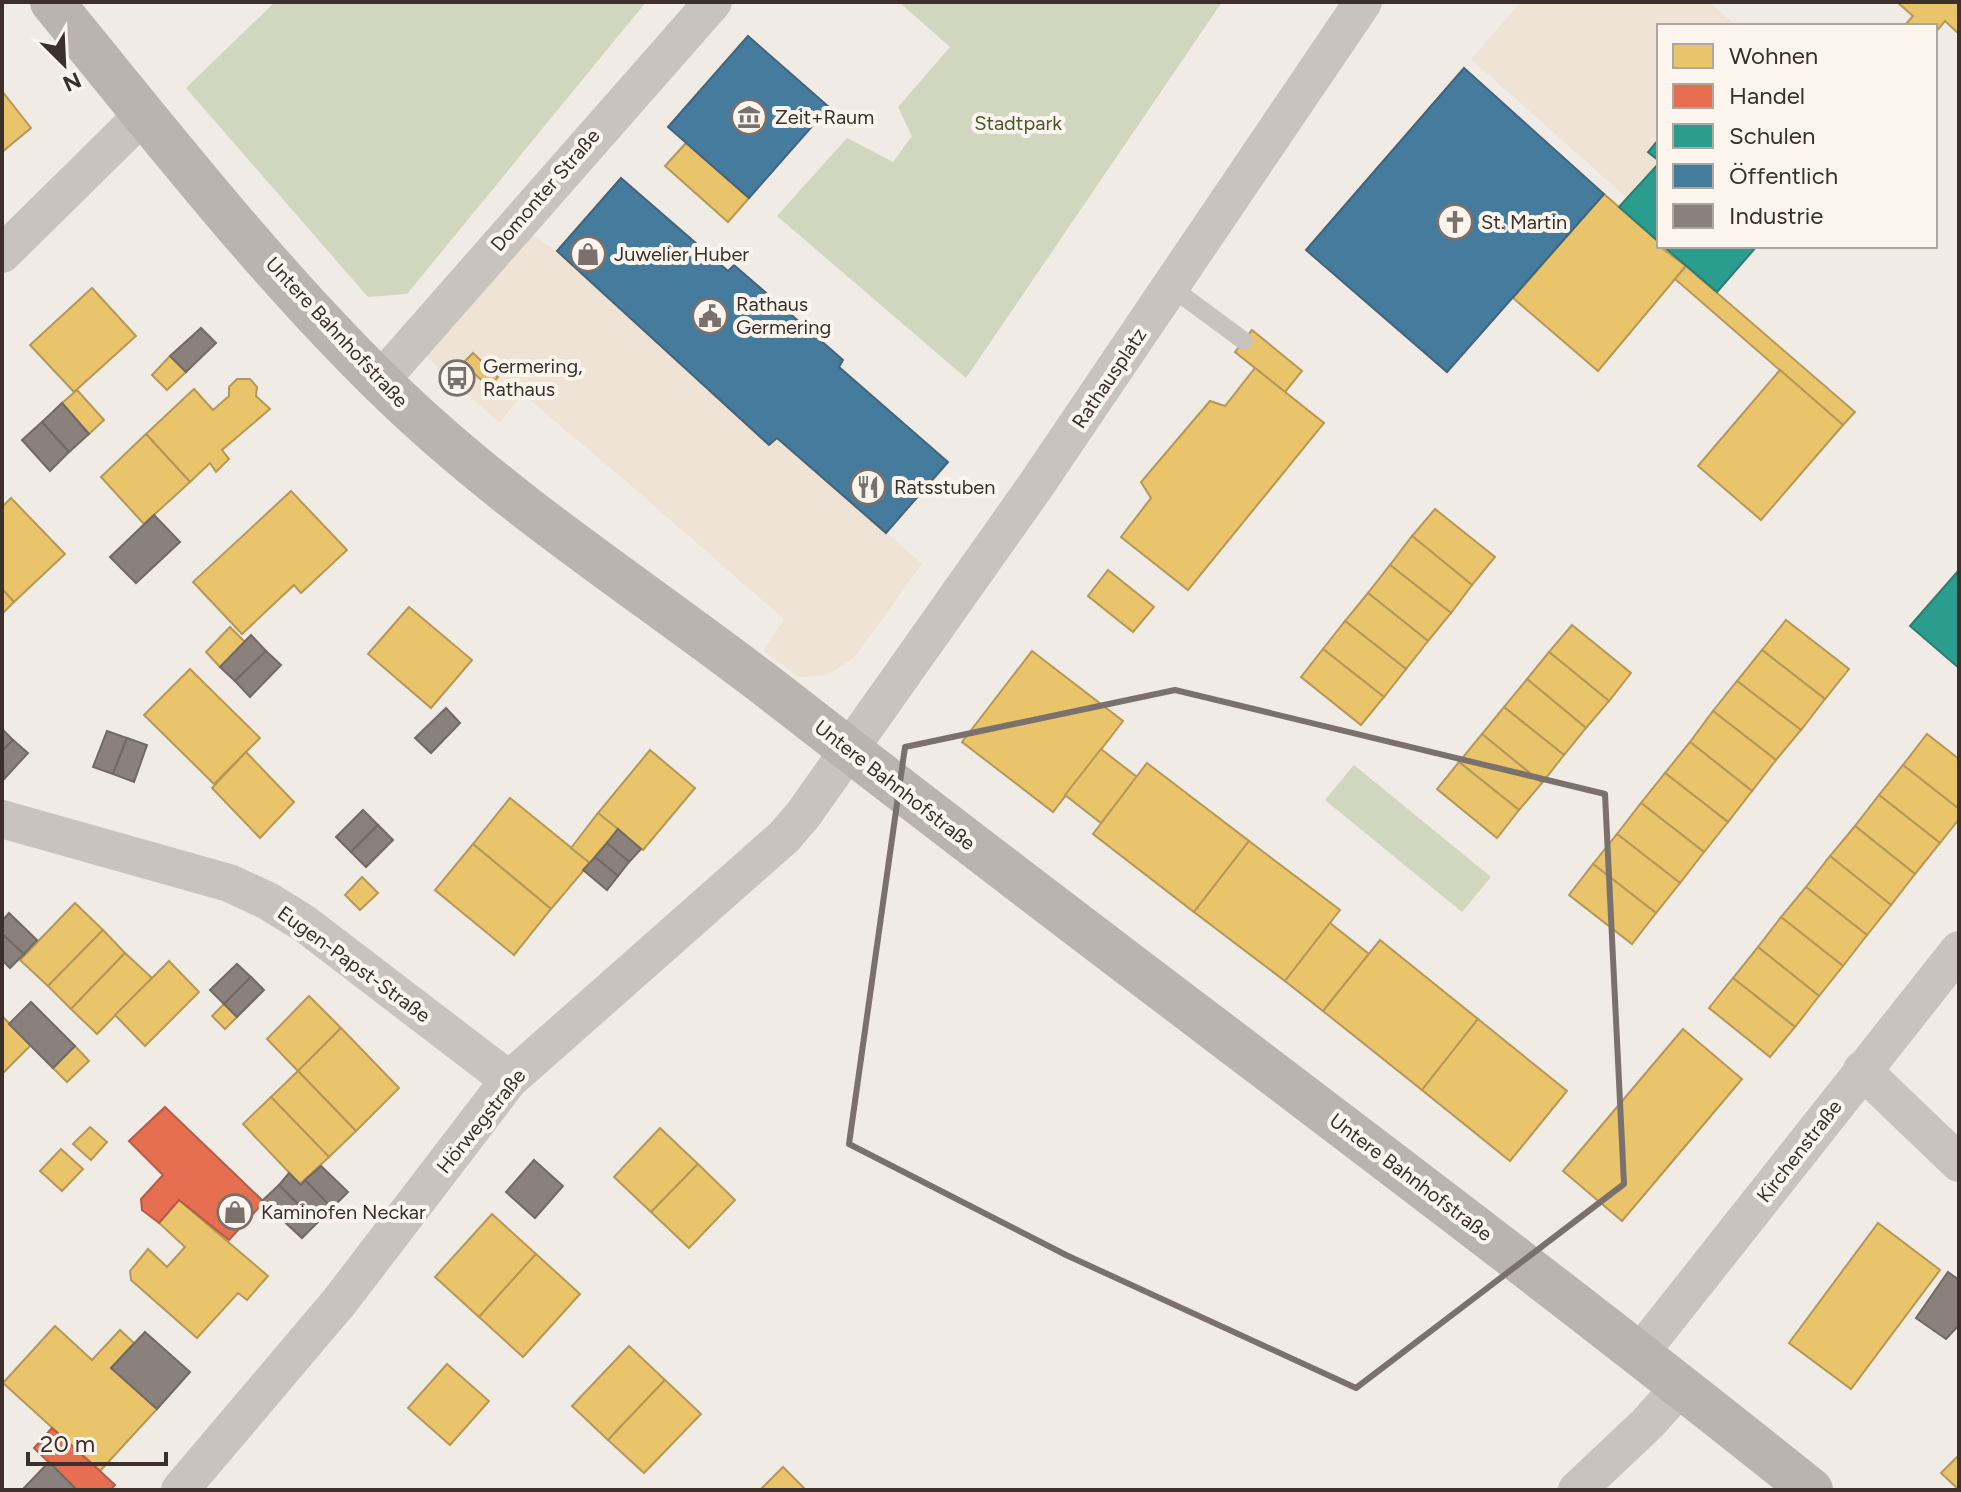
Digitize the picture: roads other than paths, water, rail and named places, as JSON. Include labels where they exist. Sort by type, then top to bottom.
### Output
[{"type":"street","name":"Untere Bahnhofstraße","points":[[52,2],[143,115],[290,284],[380,381],[534,514],[1640,1353],[1811,1490]]},
{"type":"street","name":"Domonter Straße","points":[[380,381],[713,2]]},
{"type":"street","name":"Rathausplatz","points":[[849,751],[1171,287],[1363,2]]},
{"type":"street","points":[[2,254],[143,115]]},
{"type":"street","name":"Hörwegstraße","points":[[180,1490],[340,1301],[509,1080],[784,837],[849,751]]},
{"type":"street","name":"Eugen-Papst-Straße","points":[[2,819],[229,883],[268,901],[305,924],[509,1080]]},
{"type":"street","name":"Kirchenstraße","points":[[1640,1353],[1959,950]]},
{"type":"street","points":[[1862,1070],[1959,1163]]},
{"type":"street","points":[[1577,1490],[1648,1423],[1681,1386]]},
{"type":"lane","points":[[1171,287],[1244,341]]},
{"type":"place","name":"Zeit+Raum","points":[[749,117]]},
{"type":"place","name":"St. Martin","points":[[1455,222]]},
{"type":"place","name":"Juwelier Huber","points":[[588,254]]},
{"type":"place","name":"Rathaus Germering","points":[[710,316]]},
{"type":"place","name":"Germering, Rathaus","points":[[457,378]]},
{"type":"place","name":"Ratsstuben","points":[[868,487]]},
{"type":"place","name":"Kaminofen Neckar","points":[[235,1212]]},
{"type":"park label","name":"Stadtpark","points":[[1018,123]]}]
